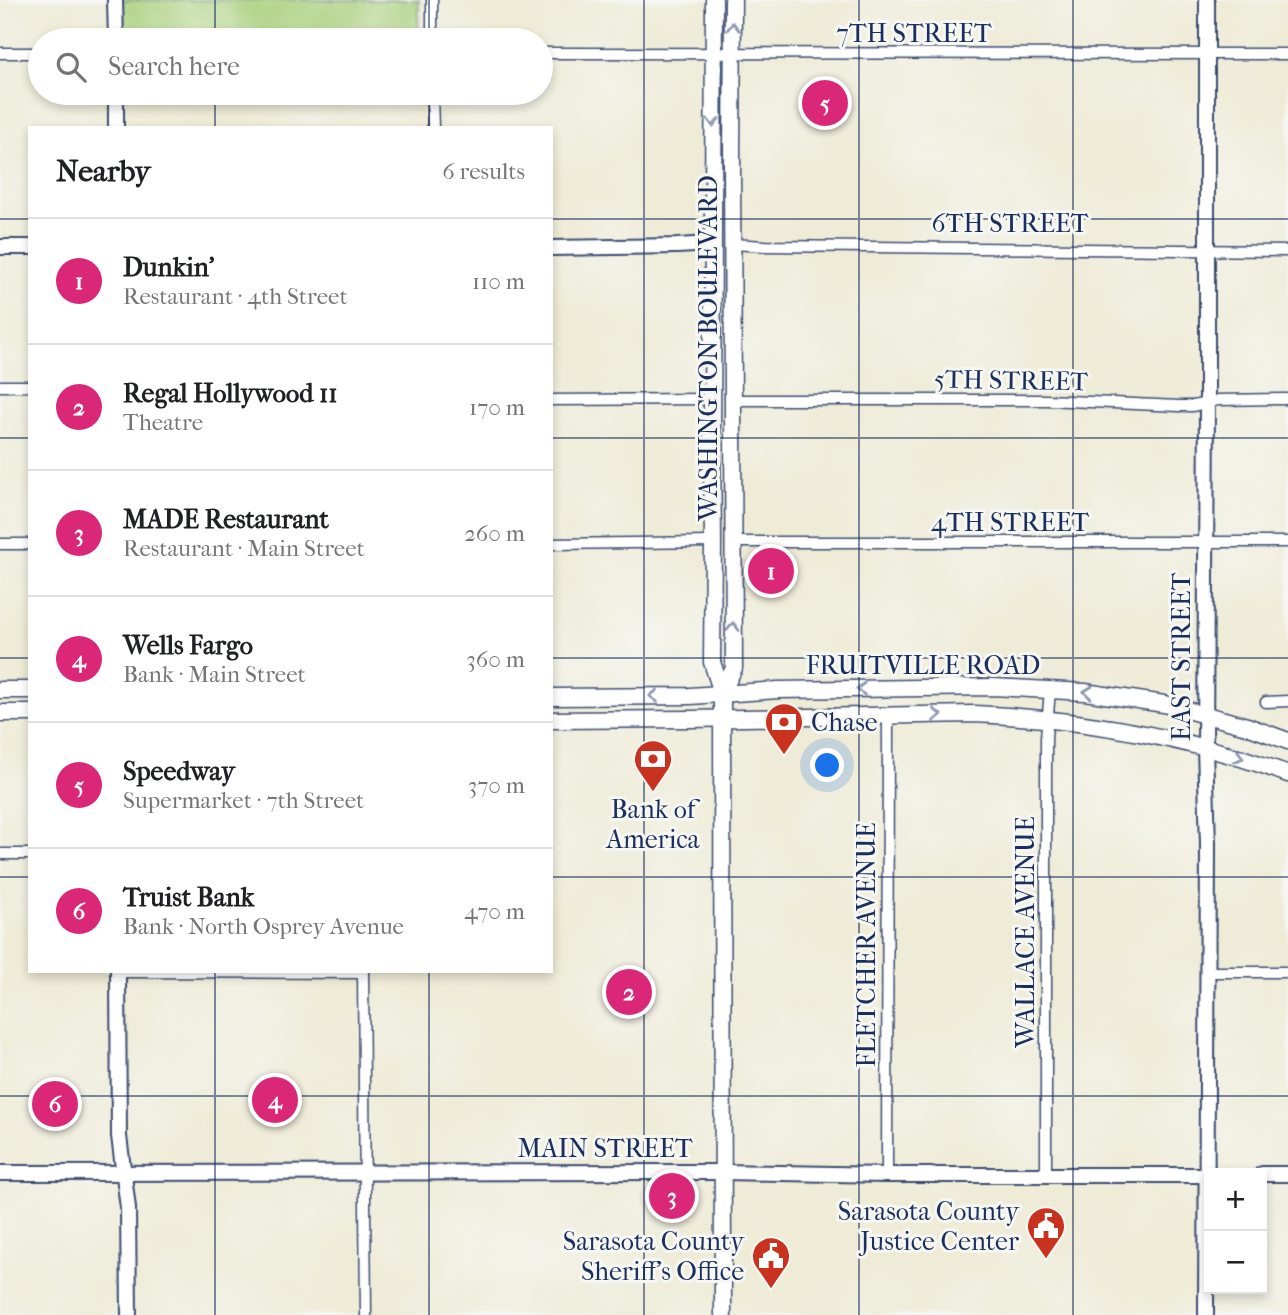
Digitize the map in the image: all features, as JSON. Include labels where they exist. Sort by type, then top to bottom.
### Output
[{"type":"main road","name":"WASHINGTON BOULEVARD","points":[[714,0],[712,662],[722,693],[723,1315]]},
{"type":"main road","name":"WASHINGTON BOULEVARD","points":[[722,693],[734,668],[733,0]]},
{"type":"main road","points":[[712,275],[721,292],[722,385],[733,400]]},
{"type":"main road","name":"FRUITVILLE ROAD","points":[[553,696],[690,696],[778,690],[993,687],[1085,692],[1140,699],[1247,726],[1288,741]]},
{"type":"main road","points":[[0,690],[28,690]]},
{"type":"main road","points":[[0,713],[28,713]]},
{"type":"main road","name":"FRUITVILLE ROAD","points":[[553,720],[975,714],[1048,719],[1136,731],[1244,758],[1288,774]]},
{"type":"street","points":[[115,0],[116,28]]},
{"type":"street","points":[[432,0],[432,28]]},
{"type":"street","name":"EAST STREET","points":[[1207,0],[1205,748],[1208,844],[1208,1168]]},
{"type":"street","points":[[0,53],[28,53]]},
{"type":"street","name":"7TH STREET","points":[[553,53],[1288,54]]},
{"type":"street","points":[[116,105],[116,126]]},
{"type":"street","points":[[432,105],[433,126]]},
{"type":"street","points":[[553,247],[712,244]]},
{"type":"street","name":"6TH STREET","points":[[732,244],[1288,251]]},
{"type":"street","points":[[0,247],[28,247]]},
{"type":"street","points":[[0,386],[28,386]]},
{"type":"street","points":[[553,400],[712,399]]},
{"type":"street","name":"5TH STREET","points":[[733,400],[1046,400],[1179,407],[1218,400],[1288,400]]},
{"type":"street","points":[[553,544],[713,542]]},
{"type":"street","name":"4TH STREET","points":[[733,542],[1288,542]]},
{"type":"street","points":[[0,544],[28,544]]},
{"type":"street","name":"WALLACE AVENUE","points":[[1046,1174],[1046,738],[1050,690]]},
{"type":"street","points":[[1266,702],[1288,701]]},
{"type":"street","name":"FLETCHER AVENUE","points":[[887,1175],[888,716]]},
{"type":"street","points":[[0,854],[28,854]]},
{"type":"street","points":[[1206,972],[1288,972]]},
{"type":"street","points":[[118,973],[119,1136],[128,1208],[129,1315]]},
{"type":"street","points":[[363,973],[366,1315]]},
{"type":"street","name":"MAIN STREET","points":[[0,1173],[723,1172],[1204,1175]]},
{"type":"street","points":[[1267,1174],[1288,1174]]},
{"type":"street","name":"EAST STREET","points":[[1206,1315],[1207,1231]]},
{"type":"green space","points":[[122,0],[419,0],[418,28],[123,28]]},
{"type":"place","name":"Speedway","points":[[825,103]]},
{"type":"place","name":"Dunkin'","points":[[771,571]]},
{"type":"place","name":"Chase","points":[[784,756]]},
{"type":"place","name":"Bank of America","points":[[653,793]]},
{"type":"place","name":"Regal Hollywood 11","points":[[629,992]]},
{"type":"place","name":"Wells Fargo","points":[[275,1100]]},
{"type":"place","name":"Truist Bank","points":[[55,1104]]},
{"type":"place","name":"MADE Restaurant","points":[[672,1196]]},
{"type":"place","name":"Sarasota County Justice Center","points":[[1046,1260]]},
{"type":"place","name":"Sarasota County Sheriff's Office","points":[[771,1290]]}]
